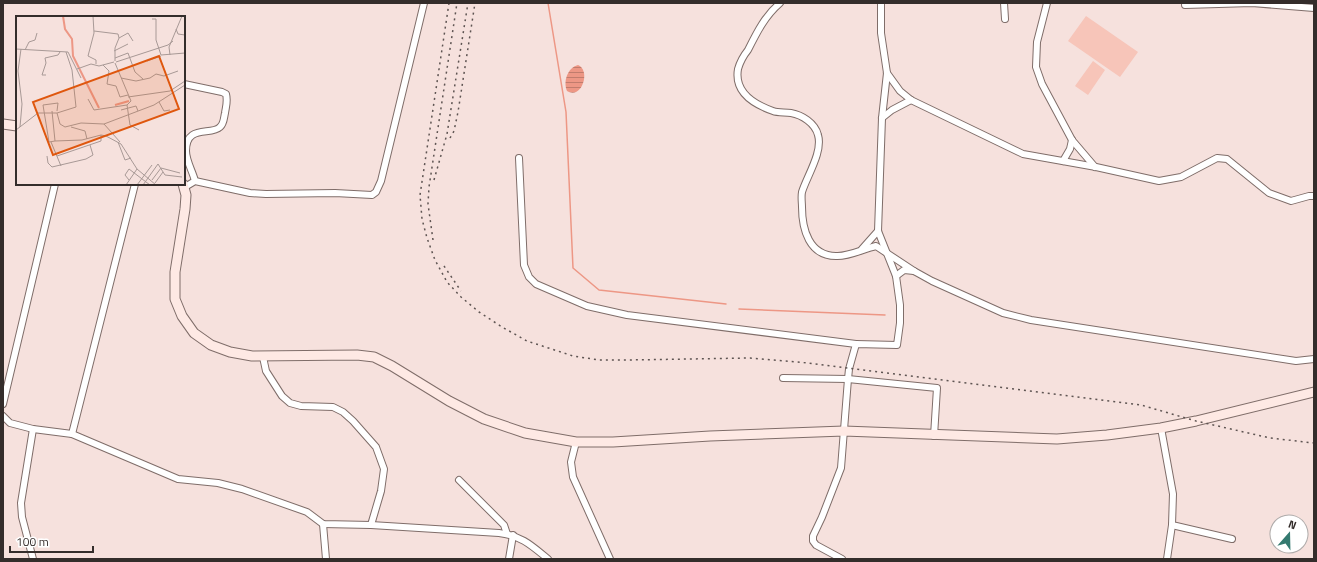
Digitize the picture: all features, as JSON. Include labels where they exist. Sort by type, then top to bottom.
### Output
[{"type":"street","points":[[424,3],[376,192],[372,195],[335,193],[266,194],[250,193],[195,181],[184,186],[185,209],[174,272],[175,299],[182,316],[194,333],[211,345],[230,352],[263,357],[357,355],[374,357],[392,366],[449,401],[484,419],[525,433],[576,442],[613,442],[710,436],[844,431],[934,436],[1057,439],[1107,435],[1161,428],[1196,421],[1314,392]]},
{"type":"street","points":[[780,3],[765,19],[738,67],[737,79],[741,91],[750,100],[773,111],[793,114],[805,119],[811,124],[818,134],[819,147],[802,194],[804,230],[810,242],[816,249],[825,255],[844,256],[862,249],[876,246],[932,281],[1003,313],[1031,320],[1296,361],[1314,359]]},
{"type":"street","points":[[519,158],[524,265],[529,277],[536,284],[587,306],[627,315],[856,344],[897,345],[900,323],[900,305],[896,276],[878,231],[882,118],[887,73],[881,33],[881,3]]},
{"type":"street","points":[[1004,3],[1005,19]]},
{"type":"street","points":[[1047,3],[1037,42],[1036,67],[1042,84],[1072,140],[1096,167]]},
{"type":"street","points":[[1186,5],[1252,3],[1314,8]]},
{"type":"street","points":[[887,73],[900,91],[912,100],[1023,154],[1096,167],[1160,181],[1181,177],[1217,158],[1227,159],[1269,194],[1291,201],[1314,196]]},
{"type":"street","points":[[185,84],[222,92],[226,94],[227,99],[224,119],[221,127],[197,132],[187,143],[187,159],[195,181]]},
{"type":"street","points":[[882,118],[892,110],[912,100]]},
{"type":"street","points":[[3,124],[16,126]]},
{"type":"street","points":[[1063,161],[1070,148],[1072,140]]},
{"type":"street","points":[[3,404],[56,185]]},
{"type":"street","points":[[72,434],[135,185]]},
{"type":"street","points":[[862,249],[878,231]]},
{"type":"street","points":[[896,276],[904,270],[914,271]]},
{"type":"street","points":[[842,559],[816,545],[812,541],[841,468],[849,368],[856,344]]},
{"type":"street","points":[[263,357],[266,371],[272,382],[282,396],[290,403],[302,406],[332,407],[343,412],[353,421],[376,448],[384,469],[381,492],[371,525]]},
{"type":"street","points":[[783,378],[848,379],[938,388],[934,436]]},
{"type":"street","points":[[3,416],[10,423],[33,429],[72,434],[178,479],[218,483],[242,489],[307,512],[323,524],[371,525],[510,534],[528,542],[548,559]]},
{"type":"street","points":[[1161,428],[1173,494],[1172,525],[1168,559]]},
{"type":"street","points":[[32,559],[22,517],[21,503],[33,429]]},
{"type":"street","points":[[576,442],[571,462],[573,478],[610,559]]},
{"type":"street","points":[[459,480],[504,525],[510,534],[509,559]]},
{"type":"street","points":[[323,524],[326,559]]},
{"type":"street","points":[[1172,525],[1232,539]]},
{"type":"shaded area","points":[[1086,16],[1138,52],[1120,77],[1068,41]]},
{"type":"shaded area","points":[[1093,61],[1105,70],[1088,95],[1075,86]]},
{"type":"shaded area","points":[[578,65],[584,72],[583,83],[577,91],[572,93],[567,91],[565,84],[571,69]]},
{"type":"waterway","points":[[548,3],[566,112],[573,268],[599,290],[726,304]]},
{"type":"waterway","points":[[739,309],[885,315]]},
{"type":"railway","points":[[449,3],[420,195],[422,219],[435,260],[447,282],[461,297],[479,312],[527,341],[573,356],[599,360],[750,358],[808,363],[1141,405],[1196,421],[1270,438],[1314,443]]},
{"type":"railway","points":[[433,240],[428,204],[429,187],[457,3]]},
{"type":"railway","points":[[434,180],[447,134],[468,3]]},
{"type":"railway","points":[[450,138],[454,131],[458,112],[475,3]]},
{"type":"railway","points":[[444,266],[461,291]]}]
